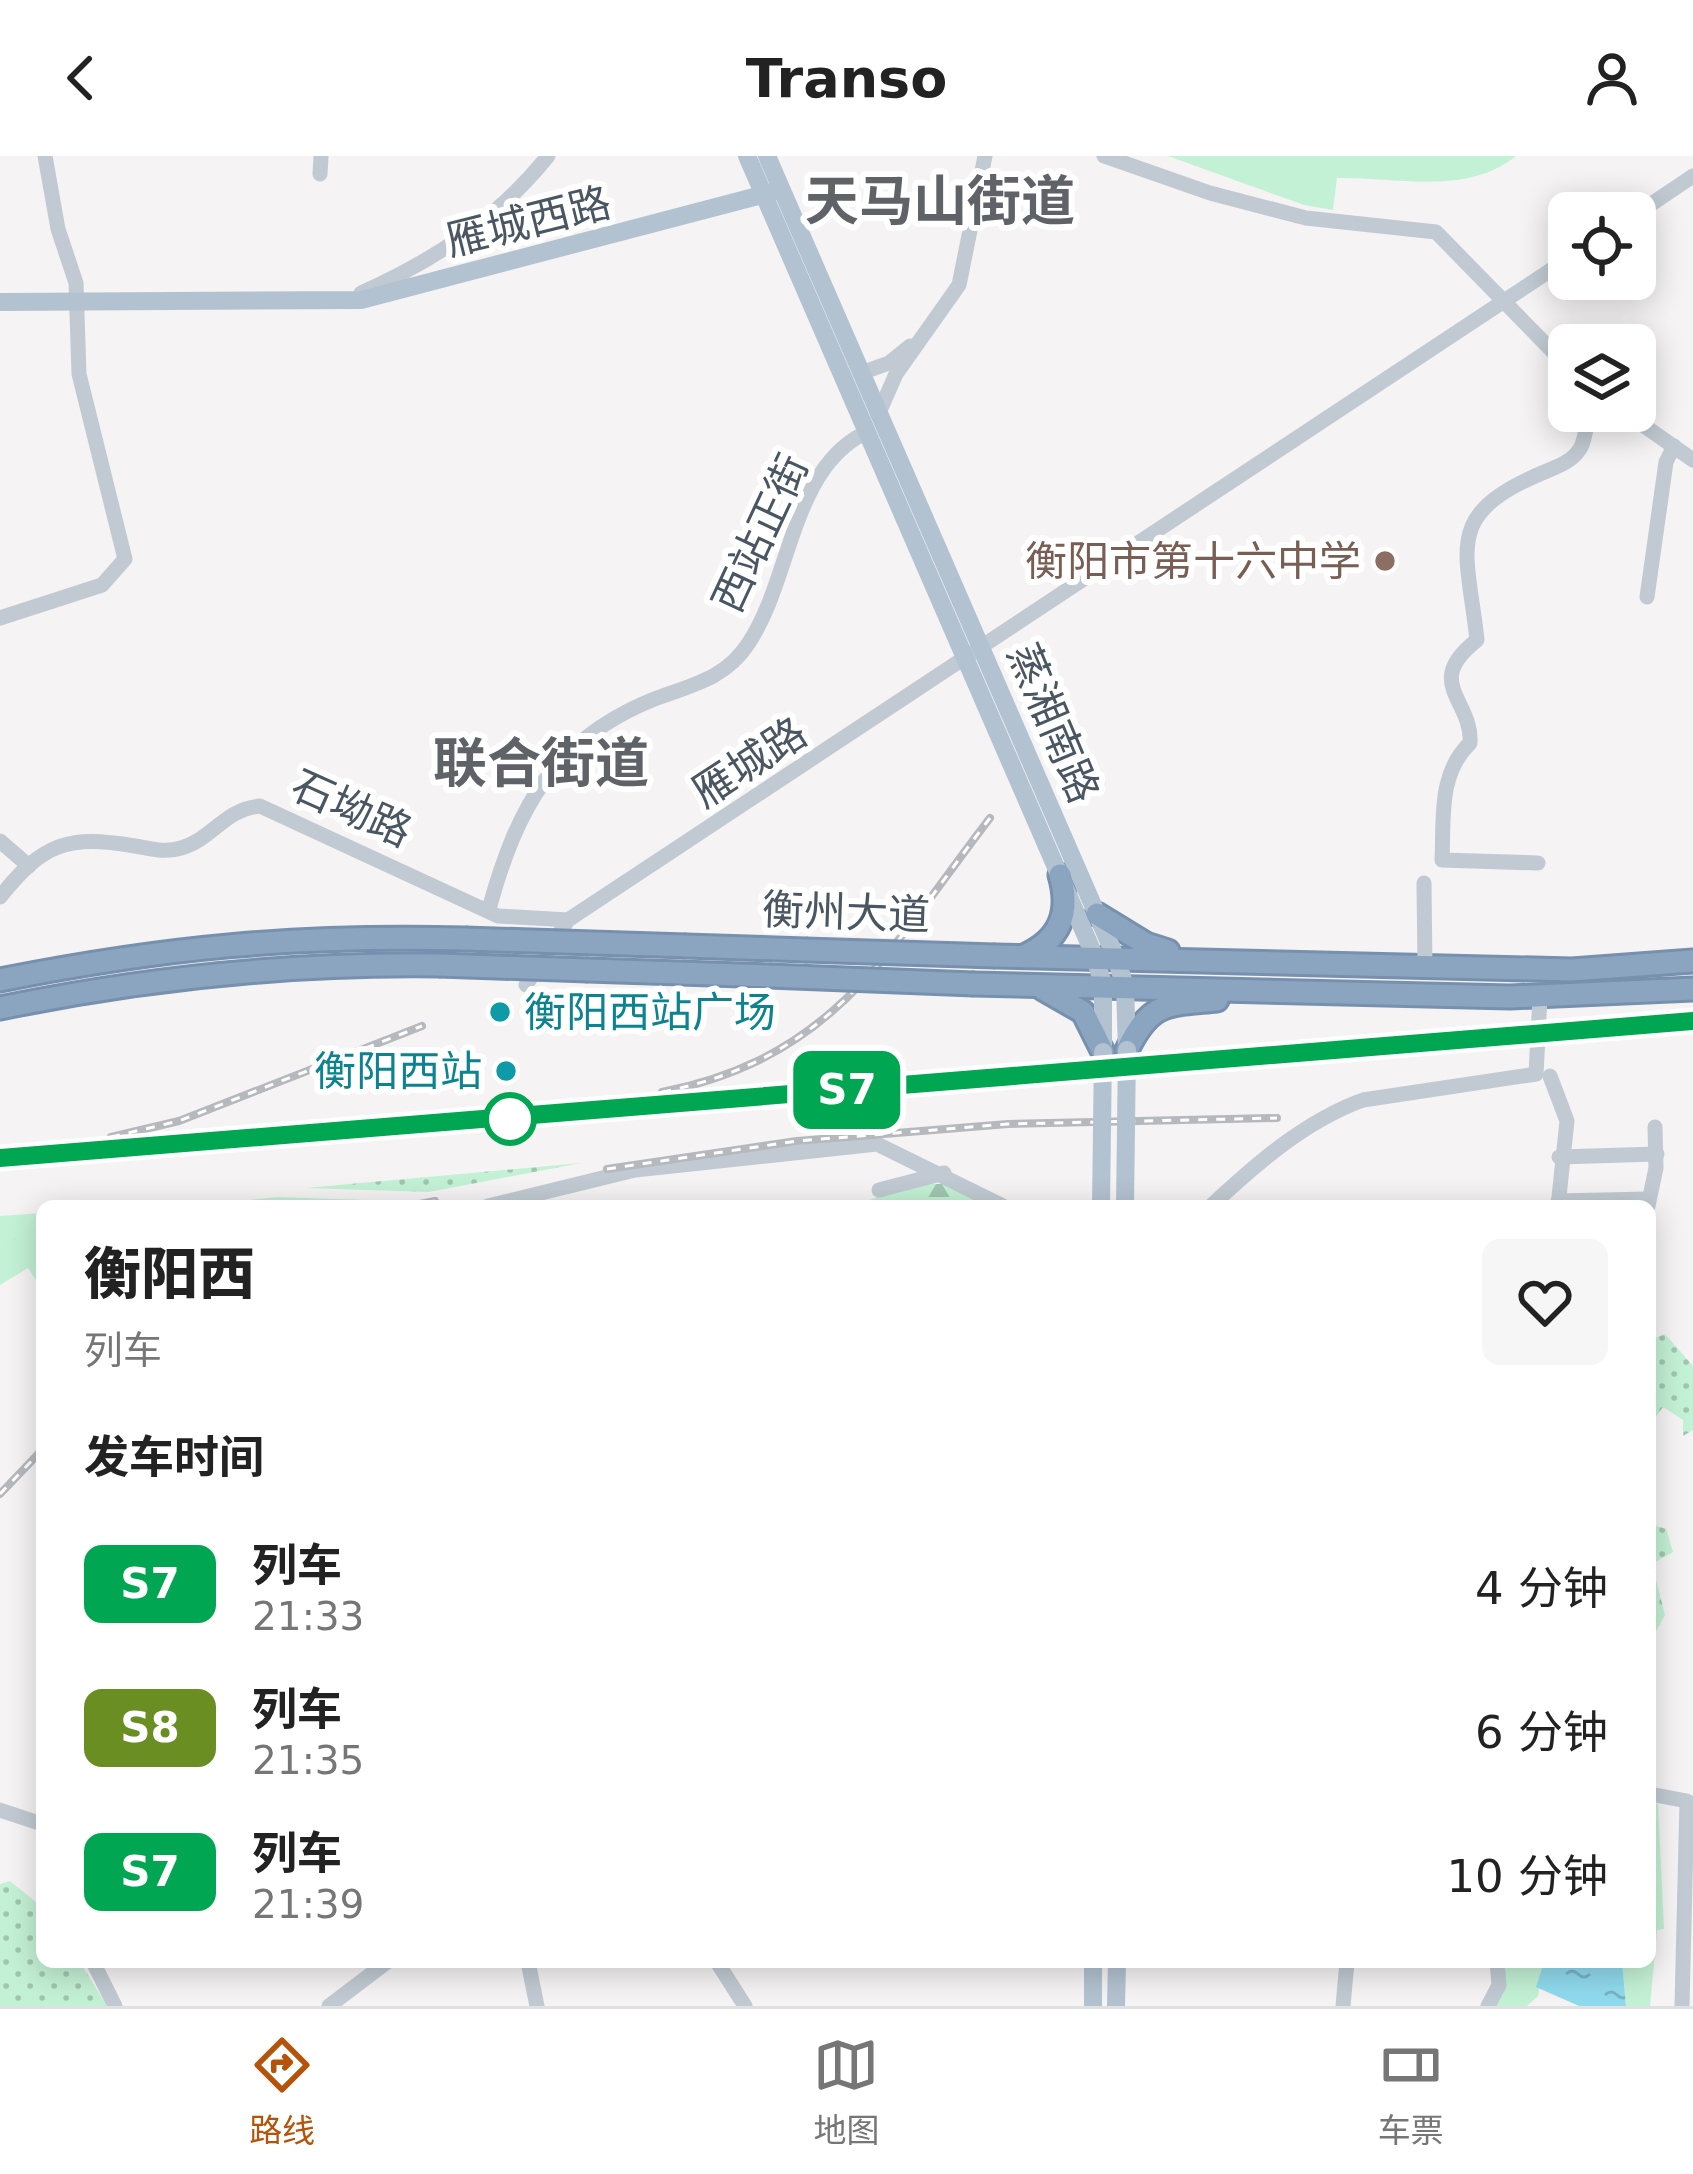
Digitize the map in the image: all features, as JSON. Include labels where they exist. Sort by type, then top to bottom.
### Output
[{"type":"highway","points":[[1024,956],[1052,940],[1064,918],[1067,899],[1060,875]]},
{"type":"highway","points":[[1097,914],[1146,944],[1203,960]]},
{"type":"highway","points":[[288,937],[280,952],[289,966]]},
{"type":"highway","name":"衡州大道","points":[[0,980],[194,945],[288,937],[1425,968],[1572,970],[1693,961]]},
{"type":"highway","points":[[194,945],[210,959],[196,974]]},
{"type":"highway","points":[[1243,962],[1231,979],[1244,989]]},
{"type":"highway","name":"衡州大道","points":[[0,1008],[196,974],[289,966],[440,965],[1540,998],[1693,989]]},
{"type":"highway","points":[[1025,984],[1071,1000],[1093,1026],[1103,1052]]},
{"type":"highway","points":[[1150,987],[1183,1004]]},
{"type":"highway","points":[[1127,1050],[1150,1013],[1183,1004],[1299,991]]},
{"type":"main road","name":"蒸湘南路","points":[[754,157],[860,373],[1097,914],[1127,1050],[1125,1200]]},
{"type":"main road","points":[[754,157],[744,183],[727,203],[772,223]]},
{"type":"main road","name":"雁城西路","points":[[75,298],[361,300],[768,192]]},
{"type":"main road","name":"蒸湘南路","points":[[768,192],[772,223],[1060,875],[1106,957]]},
{"type":"main road","name":"雁城西路","points":[[0,299],[362,293],[727,203]]},
{"type":"main road","name":"蒸湘南路","points":[[1101,1200],[1103,1052],[1114,986]]},
{"type":"main road","points":[[1093,1968],[1093,2006]]},
{"type":"main road","points":[[1116,2006],[1117,1968]]},
{"type":"street","points":[[0,618],[102,585],[125,559],[80,374],[75,298],[45,156]]},
{"type":"street","points":[[362,293],[421,266],[477,228],[548,156]]},
{"type":"street","points":[[860,373],[889,364],[908,349],[954,282],[982,156]]},
{"type":"street","points":[[878,415],[896,374],[958,285],[982,156]]},
{"type":"street","points":[[1104,156],[1210,194],[1306,218],[1431,231],[1447,240],[1510,301]]},
{"type":"street","points":[[1122,156],[1308,213],[1438,227],[1548,342]]},
{"type":"street","points":[[1656,205],[1693,180]]},
{"type":"street","name":"雁城路","points":[[568,921],[1548,276]]},
{"type":"street","points":[[1656,431],[1693,457]]},
{"type":"street","points":[[1538,863],[1442,860],[1446,780],[1453,760],[1470,743],[1471,731],[1449,684],[1455,663],[1477,640],[1466,540],[1474,516],[1500,490],[1566,463],[1582,446],[1586,432]]},
{"type":"street","points":[[1656,432],[1693,457]]},
{"type":"street","name":"西站正街","points":[[489,909],[508,839],[550,770],[603,721],[715,679],[748,645],[819,473],[844,443],[865,433]]},
{"type":"street","points":[[1647,597],[1666,462],[1674,446]]},
{"type":"street","name":"石坳路","points":[[0,897],[48,849],[76,838],[167,852],[194,844],[242,808],[260,806],[489,909]]},
{"type":"street","points":[[0,841],[29,866]]},
{"type":"street","points":[[1424,883],[1425,968]]},
{"type":"street","points":[[489,909],[498,916],[568,921],[526,985]]},
{"type":"street","points":[[1217,1200],[1303,1129],[1337,1109],[1364,1100],[1535,1074],[1540,998]]},
{"type":"street","points":[[1550,1076],[1567,1120],[1559,1157],[1558,1200]]},
{"type":"street","points":[[1649,1200],[1657,1154],[1655,1127]]},
{"type":"street","points":[[504,1200],[635,1170],[877,1144],[993,1200]]},
{"type":"street","points":[[1559,1157],[1657,1154]]},
{"type":"street","points":[[879,1190],[944,1173]]},
{"type":"street","points":[[1656,1795],[1687,1802],[1682,2006]]},
{"type":"street","points":[[0,1810],[36,1822]]},
{"type":"street","points":[[96,1968],[116,2006]]},
{"type":"street","points":[[329,2006],[379,1968]]},
{"type":"street","points":[[529,1968],[537,2006]]},
{"type":"street","points":[[721,1968],[745,2006]]},
{"type":"street","points":[[1343,2006],[1346,1968]]},
{"type":"street","points":[[1488,2006],[1499,1984],[1498,1968]]},
{"type":"green space","points":[[1168,156],[1516,156],[1497,168],[1454,180],[1337,178],[1333,210],[1304,205]]},
{"type":"green space","points":[[581,1163],[429,1192],[306,1188]]},
{"type":"green space","points":[[915,1184],[951,1184],[984,1200],[869,1200]]},
{"type":"green space","points":[[277,1197],[380,1200],[249,1200]]},
{"type":"green space","points":[[36,1213],[36,1235],[0,1245],[0,1216]]},
{"type":"green space","points":[[36,1233],[36,1280],[28,1268],[0,1285],[0,1245]]},
{"type":"green space","points":[[1665,1334],[1693,1366],[1693,1430],[1683,1436],[1683,1420],[1663,1407],[1656,1417],[1656,1338]]},
{"type":"green space","points":[[1656,1526],[1666,1529],[1673,1552],[1656,1562]]},
{"type":"green space","points":[[1656,1580],[1665,1615],[1656,1631]]},
{"type":"green space","points":[[1656,1804],[1664,1929],[1657,1930],[1656,1941]]},
{"type":"green space","points":[[10,1881],[36,1902],[36,1968],[84,1968],[107,2006],[0,2006],[0,1884]]},
{"type":"green space","points":[[1506,1968],[1543,1968],[1538,1996],[1527,2006],[1491,2006]]},
{"type":"green space","points":[[1623,1968],[1654,1968],[1650,2006],[1626,2006]]},
{"type":"water","points":[[1542,1968],[1623,1968],[1626,2006],[1579,2006],[1536,1987]]},
{"type":"railway","points":[[662,1092],[722,1076],[773,1053],[816,1025],[888,953],[990,818]]},
{"type":"railway","points":[[0,1158],[1693,1021]]},
{"type":"railway","points":[[111,1137],[179,1121],[422,1026]]},
{"type":"railway","points":[[607,1169],[797,1141],[1008,1124],[1277,1118]]},
{"type":"railway","points":[[0,1494],[36,1456]]},
{"type":"train","name":"S7","points":[[0,1158],[1693,1021]]},
{"type":"place","name":"衡阳市第十六中学","points":[[1385,561]]},
{"type":"place","name":"衡阳西站广场","points":[[500,1012]]},
{"type":"place","name":"衡阳西站","points":[[506,1071]]},
{"type":"district","name":"天马山街道","points":[[940,201]]},
{"type":"district","name":"联合街道","points":[[541,763]]}]
